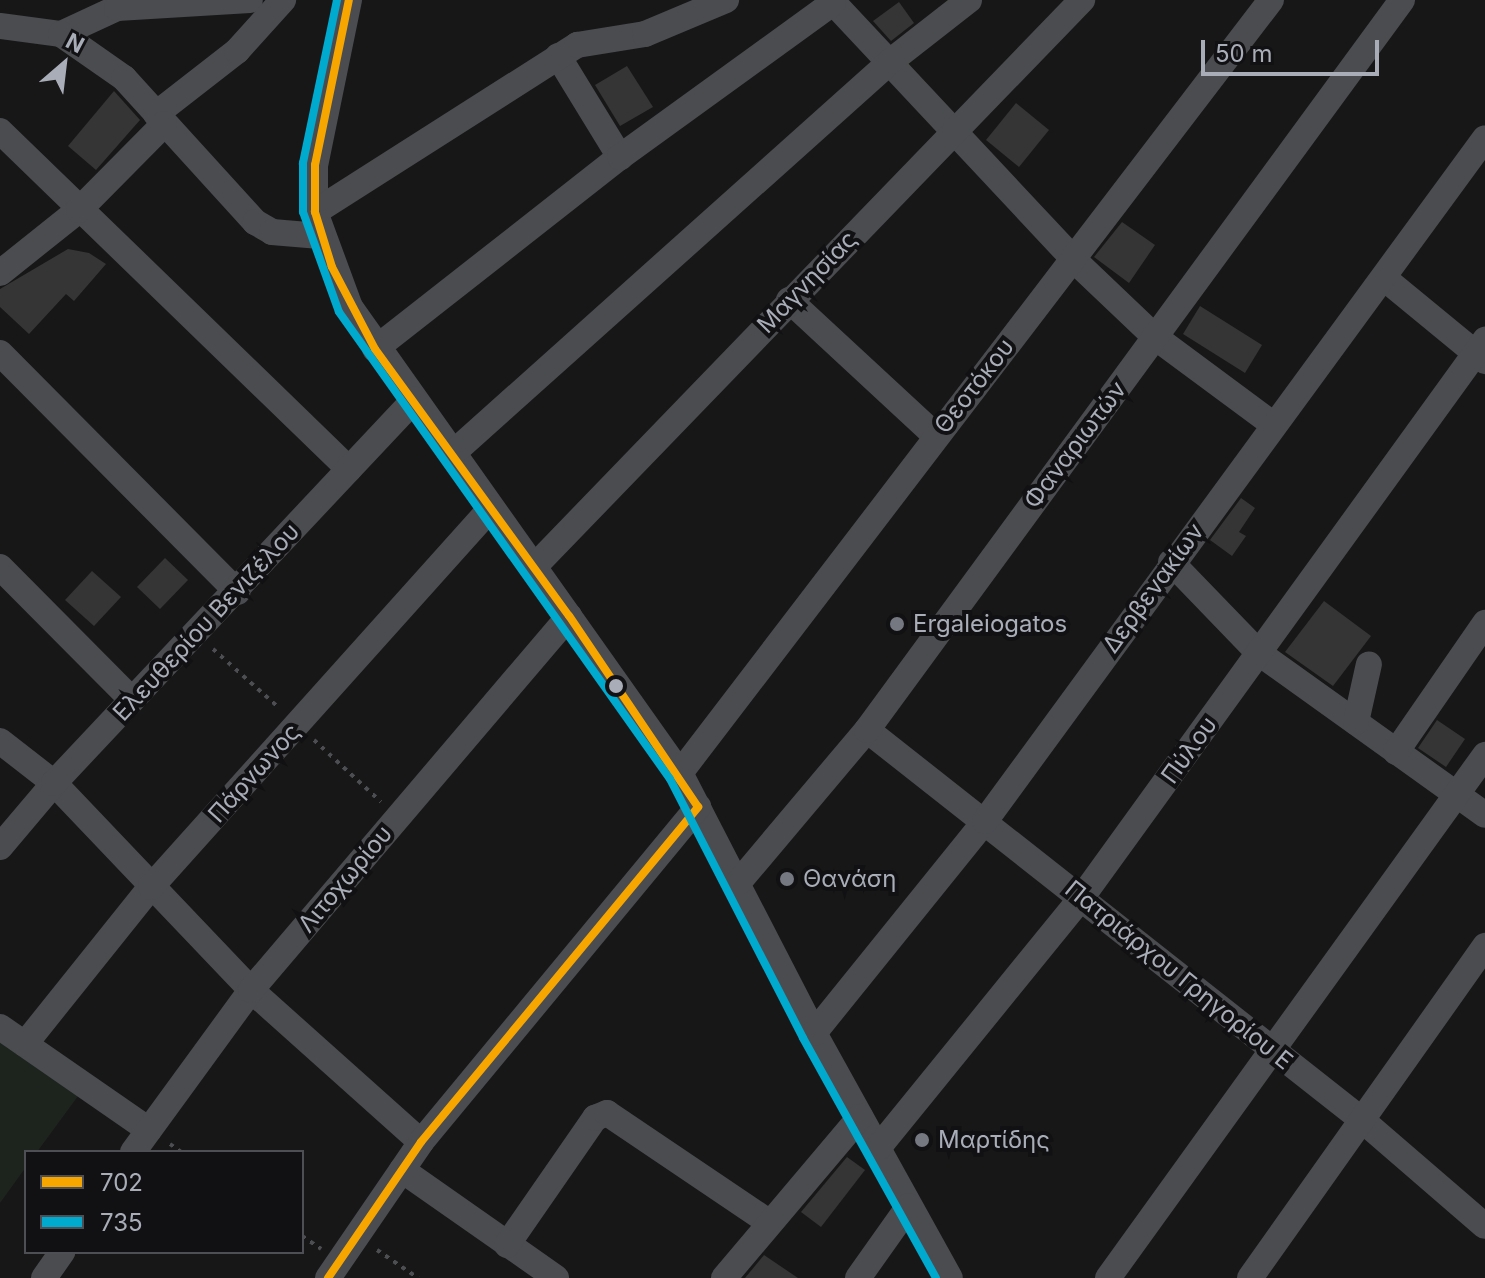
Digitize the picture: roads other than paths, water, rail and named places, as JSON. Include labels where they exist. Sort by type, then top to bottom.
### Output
[{"type":"street","points":[[61,34],[117,4],[250,0]]},
{"type":"street","points":[[0,273],[79,210],[160,119],[237,51],[283,0]]},
{"type":"street","points":[[349,0],[315,165],[317,224],[350,307],[375,349],[680,773],[814,1033],[950,1278]]},
{"type":"street","points":[[0,26],[61,34],[105,61],[255,222],[272,232],[317,224],[577,45],[645,34],[726,0]]},
{"type":"street","points":[[452,454],[891,61],[969,0]]},
{"type":"street","name":"Μαγνησίας","points":[[534,567],[1082,0]]},
{"type":"street","name":"Θεοτόκου","points":[[680,773],[1271,0]]},
{"type":"street","name":"Φαναριωτών","points":[[738,883],[867,730],[1402,0]]},
{"type":"street","points":[[375,349],[620,157],[832,2],[891,61],[1073,259],[1155,337],[1274,425]]},
{"type":"street","points":[[558,56],[620,157]]},
{"type":"street","points":[[0,131],[349,469]]},
{"type":"street","name":"Δερβενακίων","points":[[814,1033],[985,821],[1171,562],[1485,138]]},
{"type":"street","points":[[1384,278],[1481,351]]},
{"type":"street","points":[[789,300],[936,436]]},
{"type":"street","name":"Πύλου","points":[[878,1148],[1082,897],[1481,351]]},
{"type":"street","points":[[0,353],[237,592]]},
{"type":"street","name":"Ελευθερίου Βενιζέλου","points":[[0,847],[54,783],[237,592],[414,400]]},
{"type":"street","name":"Πάρνωνος","points":[[25,1044],[151,887],[491,508]]},
{"type":"street","points":[[1171,562],[1259,653],[1485,815]]},
{"type":"street","points":[[0,567],[132,700]]},
{"type":"street","name":"Λιτοχωρίου","points":[[134,1150],[251,990],[569,616]]},
{"type":"street","points":[[1396,752],[1485,623]]},
{"type":"street","points":[[1356,722],[1369,664]]},
{"type":"street","name":"Πατριάρχου Γρηγορίου Ε","points":[[867,730],[1082,897],[1273,1053],[1362,1120],[1485,1226]]},
{"type":"street","points":[[0,741],[54,783],[251,990],[421,1142]]},
{"type":"street","points":[[1108,1278],[1485,755]]},
{"type":"street","points":[[328,1278],[421,1142],[698,807]]},
{"type":"street","points":[[1250,1278],[1485,946]]},
{"type":"street","points":[[0,1027],[149,1130]]},
{"type":"street","points":[[507,1245],[595,1118],[607,1113],[767,1221]]},
{"type":"street","points":[[724,1278],[767,1221],[860,1117]]},
{"type":"street","points":[[402,1170],[556,1278]]},
{"type":"street","points":[[858,1278],[909,1206]]},
{"type":"street","points":[[44,1278],[61,1254]]},
{"type":"place","name":"Ergaleiogatos","points":[[897,624]]},
{"type":"place","name":"Θανάση","points":[[787,879]]},
{"type":"place","name":"Μαρτίδης","points":[[922,1140]]}]
